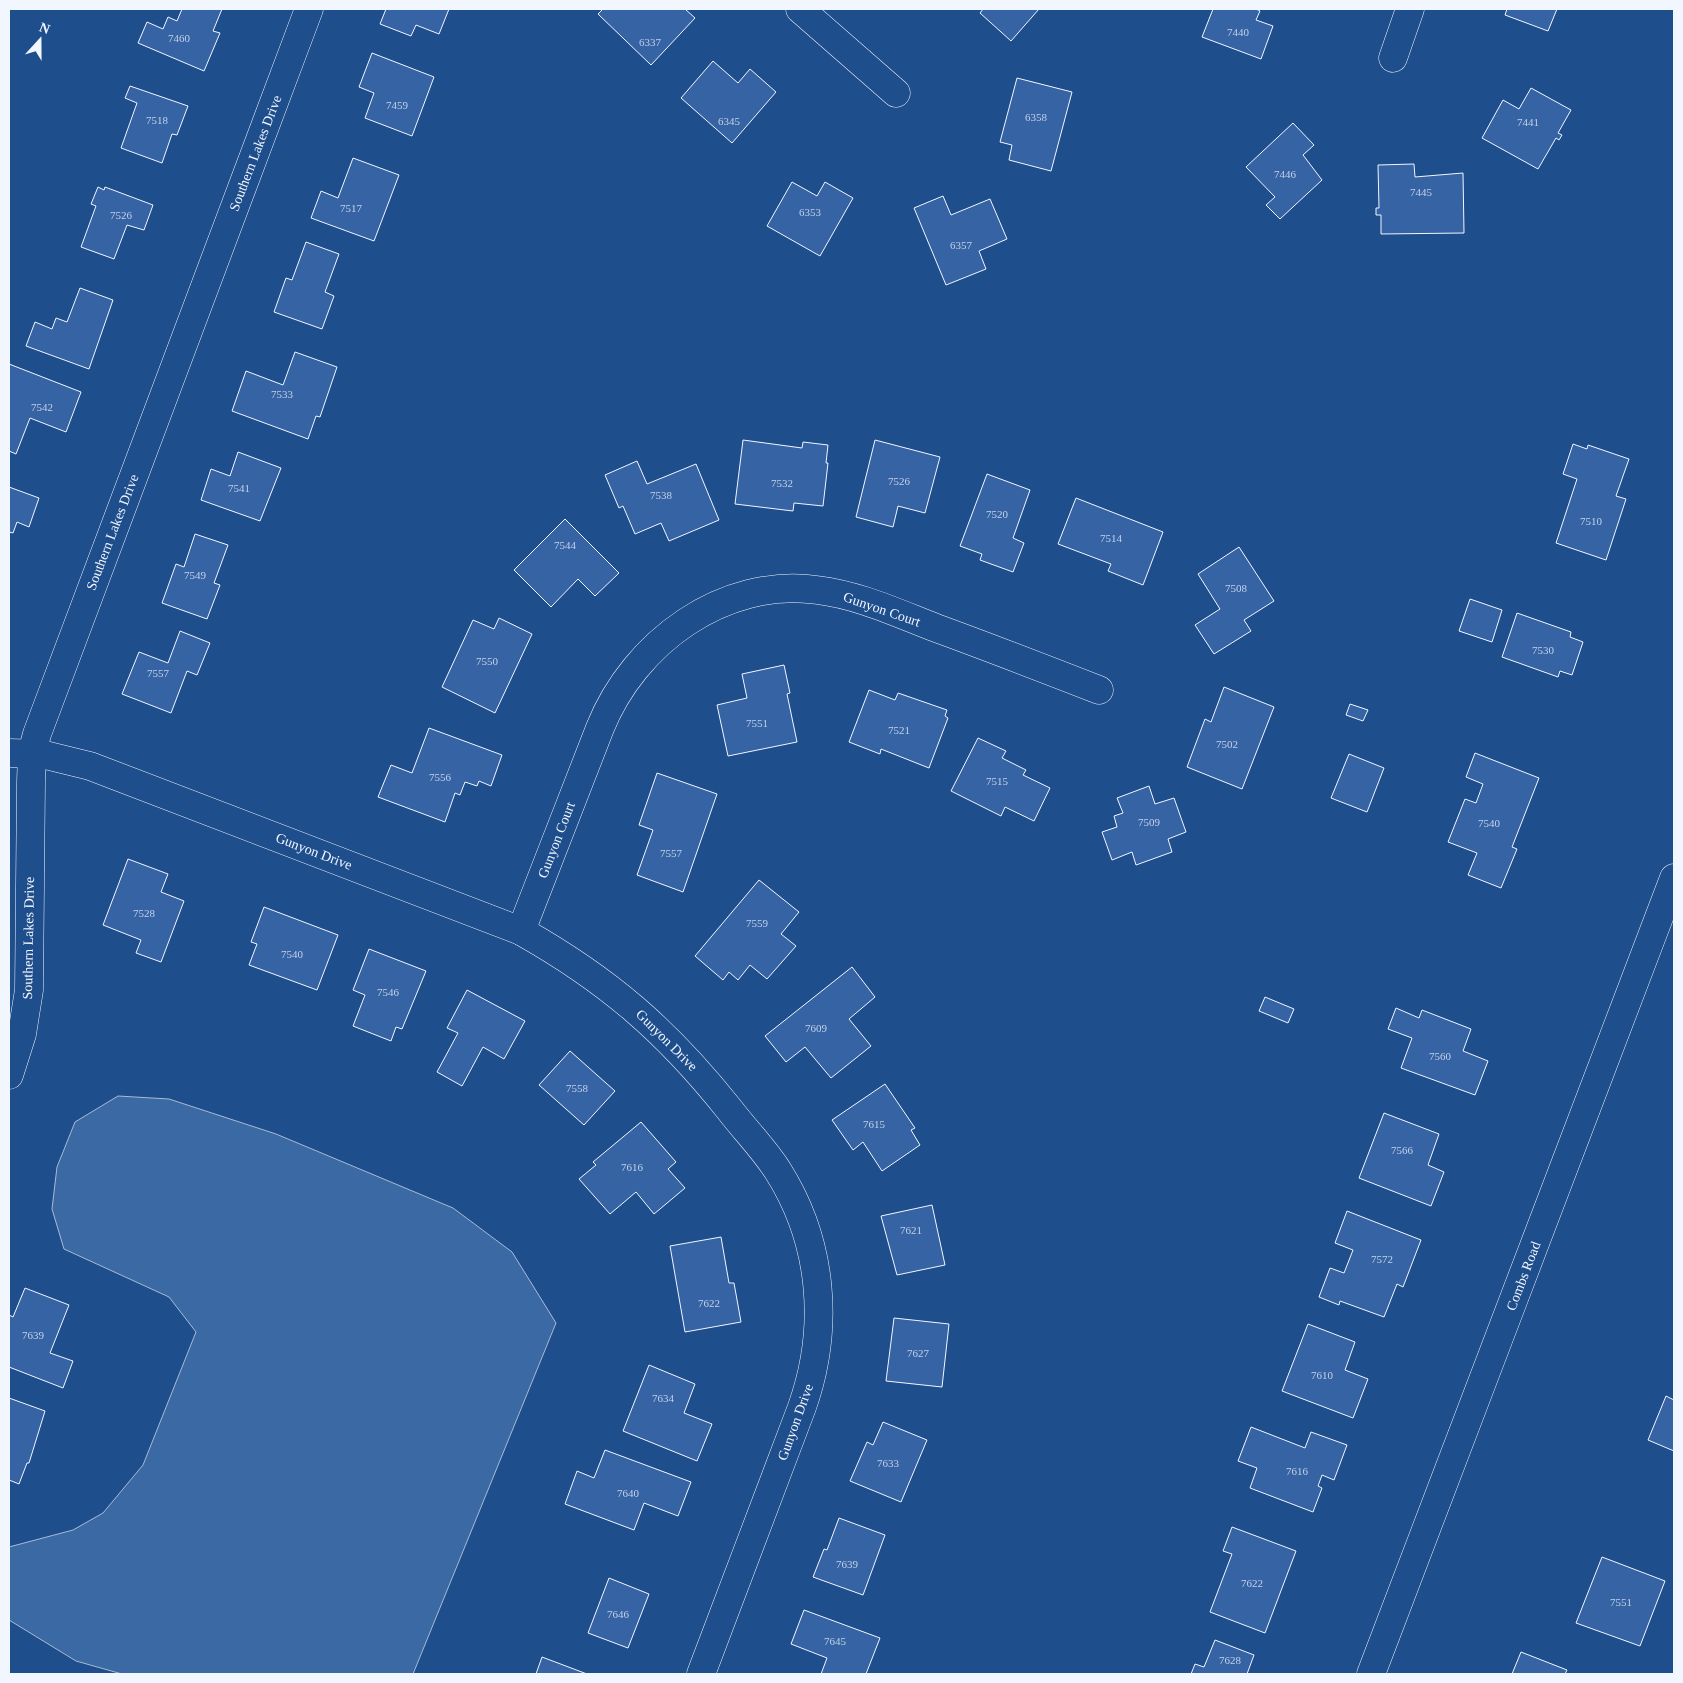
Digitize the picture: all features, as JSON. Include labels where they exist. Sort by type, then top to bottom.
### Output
[{"type":"street","name":"Southern Lakes Drive","points":[[9,1075],[22,1034],[29,990],[20,753],[43,715],[309,9]]},
{"type":"street","points":[[800,9],[896,93]]},
{"type":"street","points":[[1393,58],[1410,9]]},
{"type":"street","name":"Gunyon Court","points":[[522,931],[613,698],[630,673],[650,650],[680,626],[728,601],[775,588],[818,590],[862,599],[1099,690]]},
{"type":"street","name":"Gunyon Drive","points":[[20,753],[90,766],[522,931],[587,970],[624,998],[689,1061],[777,1170],[799,1210],[813,1255],[820,1300],[818,1347],[811,1379],[701,1674]]},
{"type":"street","name":"Combs Road","points":[[1370,1674],[1674,878]]},
{"type":"water","points":[[118,1096],[169,1099],[276,1134],[453,1208],[512,1252],[556,1323],[413,1674],[122,1674],[76,1661],[9,1620],[9,1547],[73,1530],[103,1513],[143,1465],[196,1332],[169,1297],[64,1249],[52,1209],[57,1167],[75,1122]]},
{"type":"building","points":[[182,9],[222,9],[213,31],[220,33],[204,71],[138,43],[147,22],[163,29],[168,17],[177,21]]},
{"type":"building","points":[[386,9],[449,9],[439,34],[416,25],[411,36],[380,24]]},
{"type":"building","points":[[603,9],[685,9],[695,18],[651,65],[598,14]]},
{"type":"building","points":[[983,9],[1039,9],[1011,41],[980,13]]},
{"type":"building","points":[[1213,9],[1256,9],[1260,11],[1256,20],[1273,26],[1261,59],[1202,37]]},
{"type":"building","points":[[1507,9],[1557,9],[1548,31],[1505,15]]},
{"type":"building","points":[[372,53],[434,77],[412,136],[365,118],[374,93],[359,87]]},
{"type":"building","points":[[713,61],[738,83],[750,69],[776,92],[732,143],[681,98]]},
{"type":"building","points":[[1017,78],[1072,92],[1051,171],[1009,160],[1012,145],[1000,142]]},
{"type":"building","points":[[130,86],[188,106],[177,135],[172,134],[162,163],[121,148],[137,103],[125,98]]},
{"type":"building","points":[[1531,88],[1571,110],[1558,133],[1562,135],[1559,140],[1556,138],[1538,169],[1482,138],[1503,100],[1519,109]]},
{"type":"building","points":[[1293,123],[1314,145],[1303,155],[1322,180],[1280,219],[1266,205],[1275,197],[1246,167]]},
{"type":"building","points":[[353,158],[399,175],[374,241],[311,218],[321,191],[338,198]]},
{"type":"building","points":[[1414,164],[1415,177],[1463,173],[1464,233],[1381,234],[1381,215],[1376,215],[1376,208],[1379,208],[1378,165]]},
{"type":"building","points":[[792,182],[817,196],[825,182],[853,198],[820,256],[767,226]]},
{"type":"building","points":[[98,187],[104,190],[105,187],[153,205],[144,230],[127,225],[114,259],[81,247],[96,206],[91,204]]},
{"type":"building","points":[[943,196],[951,215],[990,199],[1007,239],[979,251],[986,269],[946,285],[914,208]]},
{"type":"building","points":[[306,242],[339,254],[325,292],[334,296],[322,329],[274,312],[286,278],[292,280]]},
{"type":"building","points":[[80,288],[113,300],[89,369],[26,346],[35,322],[52,329],[56,318],[67,322]]},
{"type":"building","points":[[295,352],[337,367],[320,417],[316,416],[308,439],[232,411],[246,371],[283,385]]},
{"type":"building","points":[[9,364],[81,392],[66,432],[30,418],[16,454],[9,451]]},
{"type":"building","points":[[743,440],[802,448],[803,442],[828,445],[823,506],[794,503],[793,511],[735,504]]},
{"type":"building","points":[[875,440],[940,457],[925,513],[898,506],[893,527],[856,517]]},
{"type":"building","points":[[1573,444],[1587,449],[1588,445],[1629,459],[1616,496],[1626,499],[1606,560],[1556,543],[1577,479],[1563,474]]},
{"type":"building","points":[[238,452],[281,468],[260,521],[201,500],[211,469],[230,476]]},
{"type":"building","points":[[637,461],[647,484],[696,464],[719,520],[669,541],[661,523],[635,534],[623,506],[619,508],[605,475]]},
{"type":"building","points":[[987,474],[1030,490],[1013,538],[1024,543],[1013,572],[980,560],[982,554],[960,546]]},
{"type":"building","points":[[9,487],[39,498],[29,527],[17,522],[13,533],[9,532]]},
{"type":"building","points":[[1076,498],[1163,532],[1143,585],[1108,571],[1111,564],[1058,544]]},
{"type":"building","points":[[565,519],[619,573],[595,596],[578,579],[551,607],[514,570]]},
{"type":"building","points":[[195,534],[228,545],[214,583],[220,585],[207,619],[162,603],[176,564],[184,567]]},
{"type":"building","points":[[1239,547],[1274,601],[1244,620],[1251,631],[1214,654],[1195,625],[1220,609],[1198,574]]},
{"type":"building","points":[[1470,599],[1502,610],[1492,642],[1459,631]]},
{"type":"building","points":[[1517,613],[1571,632],[1570,637],[1583,642],[1572,675],[1560,671],[1558,677],[1502,657]]},
{"type":"building","points":[[499,618],[532,634],[495,713],[442,687],[473,620],[494,629]]},
{"type":"building","points":[[180,631],[210,643],[197,675],[187,671],[171,713],[122,694],[139,652],[168,663]]},
{"type":"building","points":[[784,665],[790,693],[787,694],[797,742],[728,756],[717,705],[747,698],[742,674]]},
{"type":"building","points":[[1224,687],[1274,707],[1242,789],[1187,767],[1205,719],[1211,722]]},
{"type":"building","points":[[869,690],[895,700],[898,693],[947,710],[945,716],[948,718],[929,768],[881,749],[880,754],[849,742]]},
{"type":"building","points":[[1350,704],[1368,710],[1363,721],[1346,715]]},
{"type":"building","points":[[429,728],[502,755],[491,786],[479,781],[477,786],[465,782],[460,795],[455,793],[445,822],[378,797],[391,765],[412,773]]},
{"type":"building","points":[[978,738],[1006,751],[1002,758],[1026,770],[1023,775],[1050,788],[1034,821],[1005,807],[1001,816],[951,791]]},
{"type":"building","points":[[1475,753],[1539,778],[1512,847],[1517,849],[1501,888],[1468,875],[1477,853],[1448,842],[1465,799],[1476,803],[1483,784],[1466,777]]},
{"type":"building","points":[[1349,754],[1384,768],[1367,812],[1331,798]]},
{"type":"building","points":[[657,773],[717,794],[683,892],[637,875],[653,830],[639,825]]},
{"type":"building","points":[[1149,786],[1155,804],[1174,798],[1186,832],[1168,839],[1172,852],[1136,865],[1132,852],[1112,860],[1102,832],[1117,827],[1114,816],[1123,813],[1117,798]]},
{"type":"building","points":[[128,859],[168,874],[161,892],[184,901],[161,962],[136,953],[141,940],[103,925]]},
{"type":"building","points":[[759,880],[799,912],[781,934],[796,946],[767,979],[750,965],[738,980],[729,972],[723,980],[695,956]]},
{"type":"building","points":[[264,907],[338,935],[317,990],[249,965],[257,944],[251,942]]},
{"type":"building","points":[[369,949],[426,971],[402,1029],[396,1027],[391,1041],[353,1026],[365,995],[353,990]]},
{"type":"building","points":[[852,967],[875,997],[849,1019],[871,1046],[831,1078],[805,1047],[786,1062],[765,1036]]},
{"type":"building","points":[[467,990],[525,1021],[504,1059],[483,1047],[462,1086],[437,1072],[458,1033],[447,1028]]},
{"type":"building","points":[[1265,997],[1294,1009],[1288,1023],[1259,1011]]},
{"type":"building","points":[[1396,1008],[1419,1018],[1422,1010],[1471,1029],[1463,1051],[1488,1061],[1475,1095],[1401,1068],[1412,1038],[1388,1029]]},
{"type":"building","points":[[570,1051],[615,1091],[584,1125],[539,1085]]},
{"type":"building","points":[[885,1084],[915,1128],[911,1130],[920,1145],[882,1171],[863,1142],[853,1150],[832,1120]]},
{"type":"building","points":[[1384,1113],[1439,1134],[1428,1165],[1444,1172],[1431,1206],[1359,1178]]},
{"type":"building","points":[[641,1122],[676,1162],[668,1169],[685,1188],[654,1214],[636,1192],[610,1214],[579,1179],[596,1165],[593,1162]]},
{"type":"building","points":[[932,1205],[945,1265],[897,1275],[881,1216]]},
{"type":"building","points":[[1347,1211],[1421,1240],[1403,1287],[1397,1284],[1384,1317],[1340,1301],[1339,1305],[1319,1297],[1330,1268],[1344,1273],[1353,1250],[1335,1243]]},
{"type":"building","points":[[721,1237],[729,1283],[734,1283],[741,1322],[685,1332],[670,1246]]},
{"type":"building","points":[[25,1288],[69,1305],[50,1353],[73,1361],[63,1388],[9,1367],[9,1315],[13,1317]]},
{"type":"building","points":[[894,1318],[949,1324],[942,1387],[886,1381]]},
{"type":"building","points":[[1308,1324],[1355,1342],[1345,1370],[1368,1379],[1353,1418],[1282,1391]]},
{"type":"building","points":[[649,1365],[695,1384],[684,1413],[712,1424],[697,1461],[623,1431]]},
{"type":"building","points":[[1666,1396],[1674,1400],[1674,1451],[1648,1440]]},
{"type":"building","points":[[9,1398],[45,1411],[29,1463],[27,1463],[19,1484],[9,1480]]},
{"type":"building","points":[[883,1422],[927,1440],[901,1502],[850,1481],[867,1442],[873,1445]]},
{"type":"building","points":[[1251,1427],[1305,1448],[1311,1432],[1347,1445],[1334,1480],[1322,1475],[1318,1486],[1322,1488],[1313,1512],[1250,1488],[1257,1468],[1238,1461]]},
{"type":"building","points":[[605,1450],[691,1482],[678,1516],[644,1503],[634,1530],[565,1504],[577,1471],[594,1478]]},
{"type":"building","points":[[839,1518],[885,1535],[863,1595],[813,1577],[824,1549],[827,1550]]},
{"type":"building","points":[[1232,1527],[1296,1551],[1265,1633],[1210,1612],[1232,1554],[1223,1551]]},
{"type":"building","points":[[1602,1557],[1665,1581],[1640,1646],[1576,1623]]},
{"type":"building","points":[[609,1578],[649,1594],[628,1648],[588,1633]]},
{"type":"building","points":[[804,1610],[880,1638],[866,1674],[821,1674],[827,1658],[791,1644]]},
{"type":"building","points":[[1215,1640],[1254,1655],[1247,1674],[1191,1674],[1195,1664],[1204,1667]]},
{"type":"building","points":[[1521,1652],[1567,1670],[1565,1674],[1512,1674]]},
{"type":"building","points":[[542,1657],[587,1674],[536,1674]]}]
